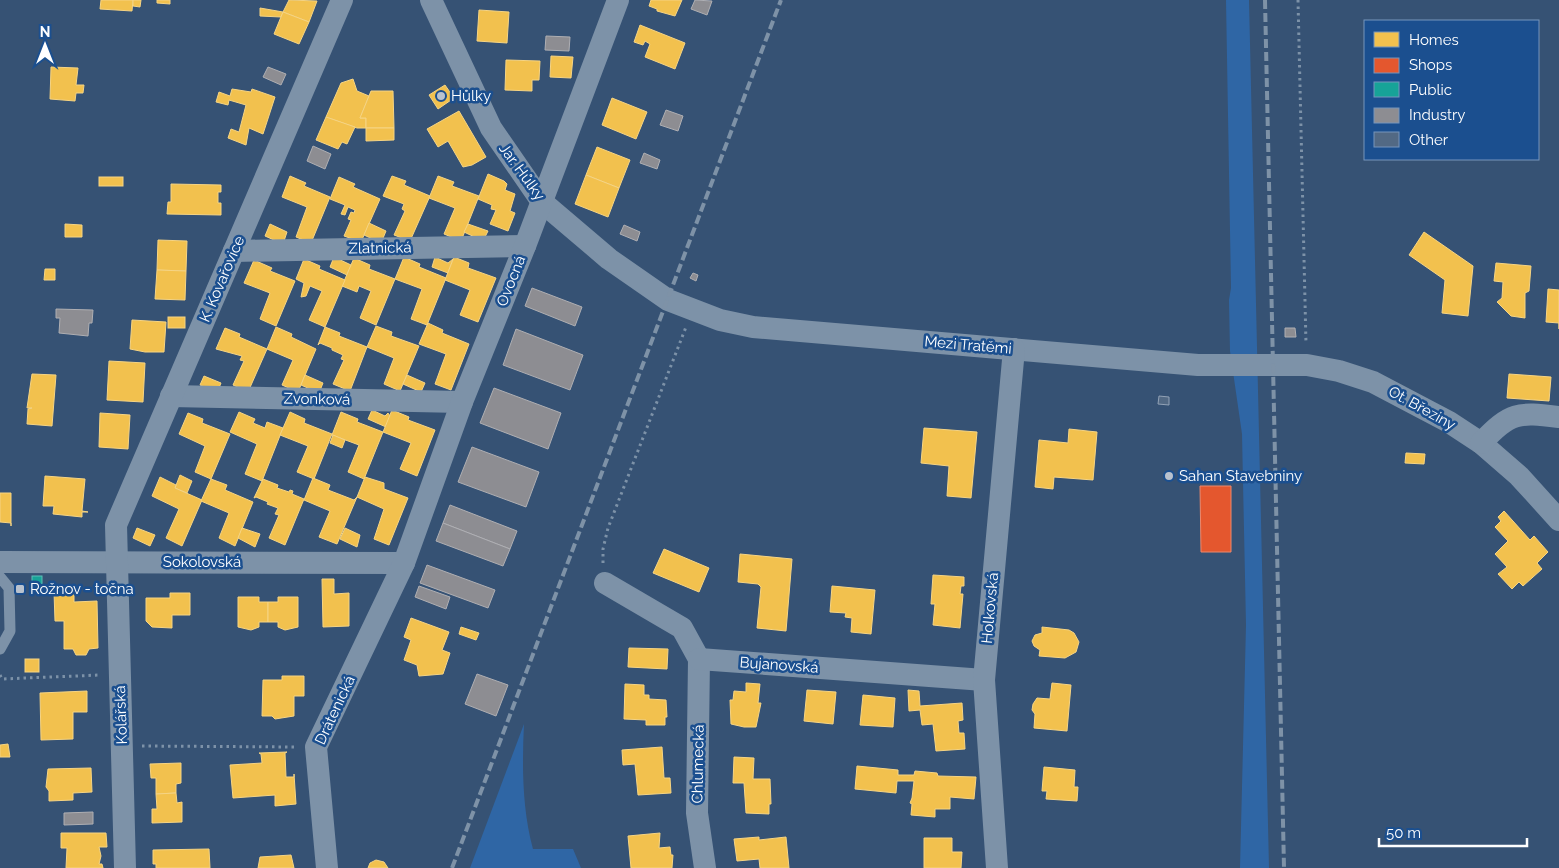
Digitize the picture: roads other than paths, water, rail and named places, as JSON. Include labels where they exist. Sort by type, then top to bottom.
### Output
[{"type":"street","name":"K. Kovařovice","points":[[117,562],[116,525],[342,0]]},
{"type":"street","name":"Jar. Hůlky","points":[[431,0],[491,128],[542,202],[609,259],[668,300]]},
{"type":"street","name":"Ovocná","points":[[404,563],[462,402],[525,246],[618,0]]},
{"type":"street","name":"Zlatnická","points":[[234,250],[525,246]]},
{"type":"street","name":"Mezi Tratěmi","points":[[668,300],[692,310],[753,327],[1198,365],[1273,366]]},
{"type":"street","name":"Holkovská","points":[[997,868],[984,680],[1014,349]]},
{"type":"street","name":"Ot. Březiny","points":[[1273,366],[1307,365],[1339,371],[1373,382],[1449,422],[1481,443],[1519,476],[1559,520]]},
{"type":"street","name":"Zvonková","points":[[171,396],[462,402]]},
{"type":"street","points":[[1481,443],[1506,418],[1526,413],[1559,417]]},
{"type":"street","name":"Sokolovská","points":[[0,562],[404,563]]},
{"type":"street","name":"Kolářská","points":[[117,562],[125,868]]},
{"type":"street","name":"Drátenická","points":[[327,868],[316,747],[404,563]]},
{"type":"street","points":[[605,582],[682,628],[699,659]]},
{"type":"street","name":"Bujanovská","points":[[699,659],[984,680]]},
{"type":"street","name":"Chlumecká","points":[[699,659],[697,813],[705,868]]},
{"type":"lane","points":[[0,577],[9,588],[10,631],[0,649]]},
{"type":"railway","points":[[452,868],[781,0]]},
{"type":"railway","points":[[1265,0],[1284,868]]},
{"type":"place","name":"Hůlky","points":[[441,96]]},
{"type":"place","name":"Sahan Stavebniny","points":[[1169,476]]},
{"type":"place","name":"Rožnov - točna","points":[[20,589]]}]
